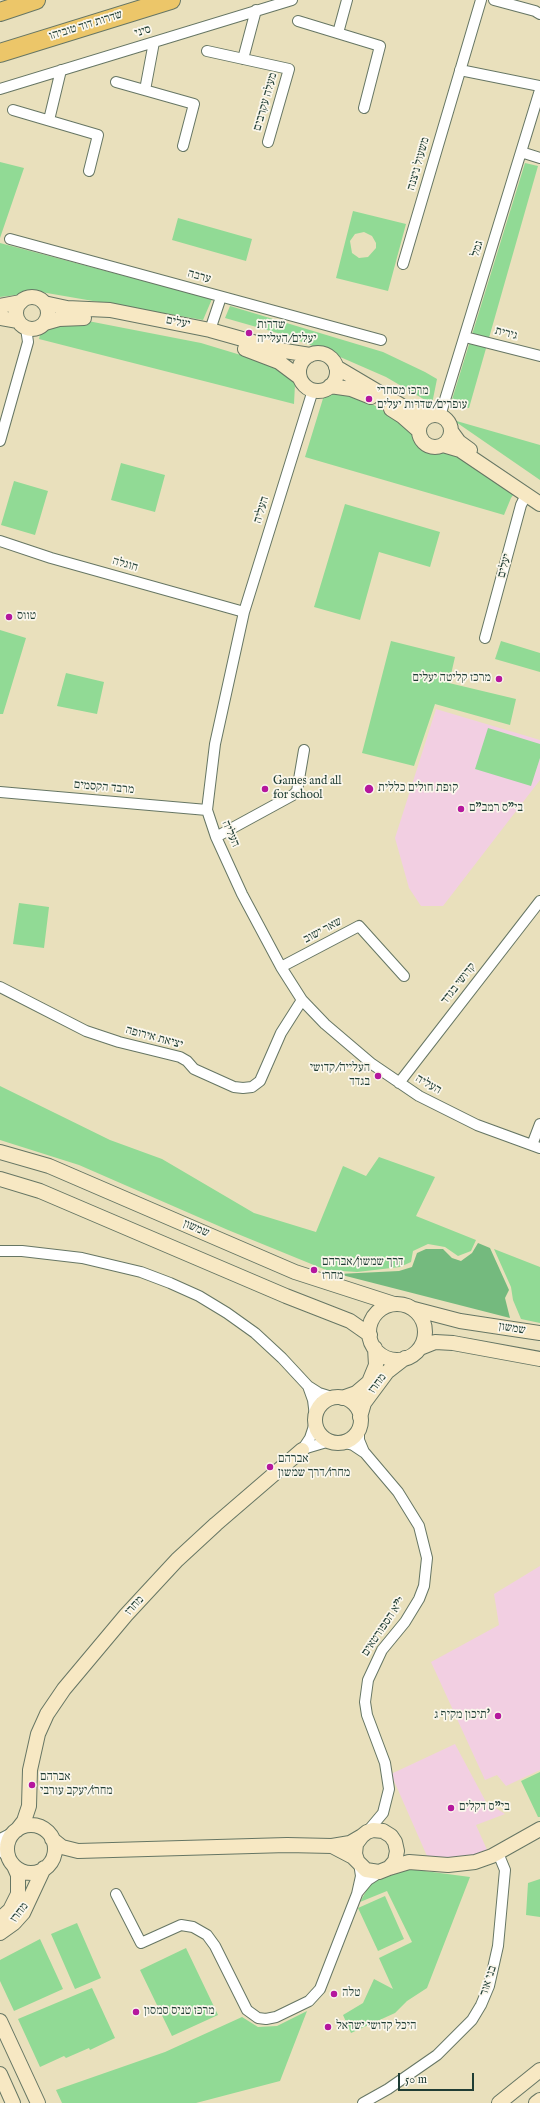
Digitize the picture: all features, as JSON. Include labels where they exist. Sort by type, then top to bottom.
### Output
[{"type":"highway","points":[[0,12],[36,0]]},
{"type":"highway","name":"שדרות דוד טוביהו","points":[[0,53],[172,0]]},
{"type":"street","name":"סיני","points":[[0,89],[292,0]]},
{"type":"street","points":[[338,33],[347,0]]},
{"type":"street","name":"משעול ניצנה","points":[[403,264],[481,0]]},
{"type":"street","points":[[494,0],[535,10],[540,14]]},
{"type":"street","points":[[242,59],[256,10]]},
{"type":"street","points":[[298,21],[380,46],[364,108]]},
{"type":"street","points":[[145,90],[154,42]]},
{"type":"street","name":"מעלה עקרבים","points":[[207,51],[289,69],[268,142]]},
{"type":"street","points":[[49,120],[61,70]]},
{"type":"street","points":[[460,70],[540,86]]},
{"type":"street","points":[[116,82],[194,104],[183,146]]},
{"type":"street","name":"גמל","points":[[434,416],[465,337],[540,90]]},
{"type":"street","points":[[13,110],[98,135],[89,170]]},
{"type":"street","points":[[521,152],[540,158]]},
{"type":"street","name":"ערבה","points":[[10,239],[381,340]]},
{"type":"street","points":[[210,330],[221,297]]},
{"type":"street","points":[[0,306],[21,302],[25,299],[35,298],[44,303],[48,312],[45,322],[36,329],[0,318]]},
{"type":"street","points":[[0,441],[28,342],[16,311],[21,302]]},
{"type":"street","name":"יעלים","points":[[44,303],[67,308],[110,310],[210,330],[285,351],[310,355]]},
{"type":"street","name":"יעלים","points":[[45,322],[65,318],[98,318],[207,339],[261,354],[279,362],[300,377]]},
{"type":"street","name":"גירית","points":[[465,337],[540,356]]},
{"type":"street","points":[[336,367],[336,378],[330,386],[322,390],[313,390],[304,385],[300,377],[300,365],[310,355],[320,353],[326,355],[336,367],[407,409],[434,416],[448,422],[451,431],[463,446],[533,496],[540,504]]},
{"type":"street","points":[[330,386],[351,389],[365,394],[402,416],[418,431],[420,438],[426,444],[433,447],[443,445],[460,450],[533,496]]},
{"type":"street","name":"העליה","points":[[313,390],[244,612],[215,744],[207,810],[216,837],[242,894],[281,967],[302,1000],[349,1046],[419,1096],[477,1125],[536,1147]]},
{"type":"street","points":[[418,431],[421,423],[434,416]]},
{"type":"street","points":[[443,445],[449,439],[451,431]]},
{"type":"street","name":"יעלים","points":[[485,638],[521,505],[533,496]]},
{"type":"street","name":"חוגלה","points":[[0,541],[51,558],[244,612]]},
{"type":"street","points":[[216,837],[293,795],[297,791],[304,750]]},
{"type":"street","name":"מרבד הקסמים","points":[[0,792],[207,810]]},
{"type":"street","name":"קדושי בגדד","points":[[399,1083],[540,901]]},
{"type":"street","name":"שאר ישוב","points":[[281,967],[360,926],[404,976]]},
{"type":"street","name":"יציאת אירופה","points":[[0,987],[86,1031],[119,1042],[180,1057],[187,1061],[194,1069],[234,1087],[243,1088],[252,1087],[260,1081],[280,1033],[302,1000]]},
{"type":"street","points":[[536,1147],[540,1124]]},
{"type":"street","name":"שמשון","points":[[0,1152],[49,1166],[295,1272],[394,1304]]},
{"type":"street","points":[[0,1179],[40,1191],[286,1296],[350,1321],[388,1358],[405,1358],[420,1348],[425,1336],[425,1328],[422,1319],[414,1309],[407,1305],[394,1304],[382,1309],[375,1315],[370,1327],[372,1342]]},
{"type":"street","points":[[0,1251],[22,1251],[82,1258],[119,1266],[170,1283],[199,1296],[227,1313],[255,1333],[282,1358],[308,1386],[322,1394],[354,1404],[359,1422],[359,1440],[365,1453]]},
{"type":"street","name":"שמשון","points":[[414,1309],[460,1321],[540,1333]]},
{"type":"street","name":"מחרז","points":[[338,1398],[356,1393],[369,1382],[376,1365],[377,1358],[372,1342]]},
{"type":"street","name":"שמשון","points":[[420,1348],[435,1342],[453,1343],[540,1359]]},
{"type":"street","name":"מחרז","points":[[359,1422],[364,1403],[387,1372],[405,1358]]},
{"type":"street","points":[[308,1386],[313,1400],[315,1419],[321,1436],[335,1442],[353,1445],[365,1453]]},
{"type":"street","points":[[315,1419],[322,1404],[338,1398]]},
{"type":"street","name":"מחרז","points":[[16,1831],[26,1818],[30,1800],[30,1770],[35,1744],[45,1719],[64,1689],[126,1615],[173,1565],[216,1524],[302,1450],[310,1438],[315,1419]]},
{"type":"street","points":[[335,1442],[350,1438],[359,1422]]},
{"type":"street","name":"מחרז","points":[[302,1450],[315,1444],[335,1442]]},
{"type":"street","name":"י\"א הספורטאים","points":[[365,1453],[410,1510],[419,1526],[427,1558],[424,1586],[419,1599],[405,1622],[376,1659],[368,1680],[366,1691],[367,1715],[370,1728],[382,1756],[388,1776],[389,1790],[386,1808]]},
{"type":"street","name":"מחרז","points":[[30,1800],[36,1818],[48,1834]]},
{"type":"street","points":[[16,1831],[7,1845],[8,1858],[23,1871],[30,1873],[47,1866],[63,1855],[78,1851],[293,1845],[332,1846],[350,1842],[364,1834],[380,1819],[386,1808]]},
{"type":"street","points":[[332,1846],[358,1862],[369,1871],[385,1870],[396,1858],[395,1842],[387,1824],[386,1808]]},
{"type":"street","points":[[0,1839],[31,1826],[48,1834],[62,1847],[78,1851]]},
{"type":"street","points":[[116,1894],[141,1943],[181,1925],[193,1927],[207,1935],[215,1946],[247,2010],[258,2018],[266,2019],[276,2017],[309,2001],[317,1993],[358,1894],[366,1882],[385,1870],[404,1863],[418,1862],[457,1865],[484,1860],[540,1829]]},
{"type":"street","points":[[358,1894],[361,1876],[356,1847],[364,1834],[380,1830],[389,1834],[406,1855],[418,1862]]},
{"type":"street","points":[[47,1866],[54,1853],[48,1834]]},
{"type":"street","name":"בני אור","points":[[363,2103],[388,2089],[437,2055],[472,2020],[481,2005],[490,1986],[498,1946],[505,1870],[498,1853]]},
{"type":"street","name":"מחרז","points":[[0,1919],[10,1910],[18,1894],[18,1876],[8,1858]]},
{"type":"street","name":"מחרז","points":[[0,1933],[14,1923],[23,1913],[47,1866]]},
{"type":"street","points":[[0,2021],[38,2103]]},
{"type":"street","points":[[499,2103],[540,2070]]},
{"type":"street","points":[[0,2074],[13,2103]]},
{"type":"street","points":[[536,2103],[540,2100]]},
{"type":"shaded area","name":"בי\"ס רמב\"ם","points":[[436,709],[540,740],[540,780],[443,906],[421,906],[409,888],[395,838]]},
{"type":"shaded area","name":"תיכון מקיף ג'","points":[[540,1566],[540,1770],[506,1786],[497,1775],[485,1780],[431,1662],[499,1625],[494,1594]]},
{"type":"shaded area","name":"בי\"ס דקלים","points":[[455,1744],[486,1802],[505,1814],[476,1825],[488,1852],[460,1861],[427,1856],[391,1774]]},
{"type":"green space","points":[[0,162],[24,168],[0,238]]},
{"type":"green space","points":[[525,163],[538,166],[469,408],[450,406]]},
{"type":"green space","points":[[353,211],[406,224],[388,291],[336,278]],"holes":[[[364,232],[372,236],[376,243],[376,248],[368,257],[359,258],[352,253],[350,241],[355,234]]]},
{"type":"green space","points":[[178,218],[252,239],[246,261],[172,240]]},
{"type":"green space","points":[[0,243],[212,299],[203,320],[41,292],[0,297]]},
{"type":"green space","points":[[230,306],[383,352],[425,372],[437,379],[432,404],[386,377],[331,353],[281,334],[225,318]]},
{"type":"green space","points":[[44,319],[88,321],[201,343],[244,356],[290,373],[295,384],[294,404],[39,339]]},
{"type":"green space","points":[[333,388],[354,393],[412,428],[413,438],[424,451],[438,453],[448,450],[516,491],[511,498],[504,515],[305,457],[325,392]]},
{"type":"green space","points":[[453,420],[540,445],[540,480]]},
{"type":"green space","points":[[121,463],[165,475],[155,512],[111,500]]},
{"type":"green space","points":[[14,481],[48,491],[35,535],[1,525]]},
{"type":"green space","points":[[345,504],[440,532],[430,567],[379,552],[360,620],[314,607]]},
{"type":"green space","points":[[0,630],[26,638],[3,714],[0,714]]},
{"type":"green space","points":[[391,641],[455,657],[449,683],[516,699],[510,725],[435,704],[414,766],[362,753]]},
{"type":"green space","points":[[501,641],[540,653],[540,672],[495,659]]},
{"type":"green space","points":[[66,673],[104,682],[97,714],[57,706]]},
{"type":"green space","points":[[488,728],[540,744],[540,758],[531,786],[475,769]]},
{"type":"green space","points":[[19,903],[49,907],[44,948],[13,944]]},
{"type":"green space","points":[[0,1086],[110,1140],[162,1159],[254,1213],[316,1232],[343,1166],[366,1176],[379,1157],[435,1177],[416,1216],[476,1240],[471,1251],[458,1256],[445,1247],[428,1244],[413,1251],[411,1262],[400,1267],[357,1272],[326,1270],[228,1230],[79,1165],[0,1140]]},
{"type":"green space","points":[[478,1243],[490,1248],[509,1290],[505,1298],[510,1318],[338,1274],[399,1271],[412,1267],[417,1253],[426,1249],[443,1249],[452,1258],[461,1261],[472,1253]]},
{"type":"green space","points":[[494,1249],[540,1267],[540,1323],[521,1319],[513,1300],[511,1287]]},
{"type":"green space","points":[[540,1772],[540,1817],[538,1817],[521,1781]]},
{"type":"green space","points":[[402,1868],[470,1877],[427,1988],[407,2001],[395,2013],[351,2033],[343,2015],[363,2003],[374,1979],[393,1989],[379,1958],[412,1942],[387,1891],[360,1902],[370,1884],[383,1874]]},
{"type":"green space","points":[[540,1879],[540,1917],[526,1915],[528,1883]]},
{"type":"green space","points":[[385,1896],[404,1939],[378,1951],[358,1908]]},
{"type":"green space","points":[[77,1923],[101,1978],[75,1989],[51,1934]]},
{"type":"green space","points":[[40,1939],[63,1989],[14,2011],[0,1981],[0,1960]]},
{"type":"green space","points":[[186,1948],[218,2015],[172,2036],[140,1970]]},
{"type":"green space","points":[[92,1988],[115,2038],[90,2050],[89,2048],[66,2058],[64,2056],[40,2067],[18,2019]]},
{"type":"green space","points":[[307,2011],[280,2081],[196,2103],[62,2103],[56,2090],[165,2052],[242,2017],[258,2027],[277,2026]]},
{"type":"place","name":"שדרות יעלים/העלייה","points":[[249,333]]},
{"type":"place","name":"מרכז מסחרי עופרים/שדרות יעלים","points":[[369,399]]},
{"type":"place","name":"טווס","points":[[9,617]]},
{"type":"place","name":"מרכז קליטה יעלים","points":[[499,679]]},
{"type":"place","name":"Games and all for school","points":[[265,789]]},
{"type":"place","name":"קופת חולים כללית","points":[[369,789]]},
{"type":"place","name":"בי\"ס רמב\"ם","points":[[461,809]]},
{"type":"place","name":"העלייה/קדושי בגדד","points":[[378,1076]]},
{"type":"place","name":"דרך שמשון/אברהם מחרז","points":[[314,1270]]},
{"type":"place","name":"אברהם מחרז/דרך שמשון","points":[[270,1467]]},
{"type":"place","name":"תיכון מקיף ג'","points":[[498,1716]]},
{"type":"place","name":"אברהם מחרז/יעקב עורבי","points":[[32,1785]]},
{"type":"place","name":"בי\"ס דקלים","points":[[451,1808]]},
{"type":"place","name":"טלה","points":[[334,1994]]},
{"type":"place","name":"מרכז טניס סמסון","points":[[136,2012]]},
{"type":"place","name":"היכל קדושי ישראל","points":[[328,2027]]}]
